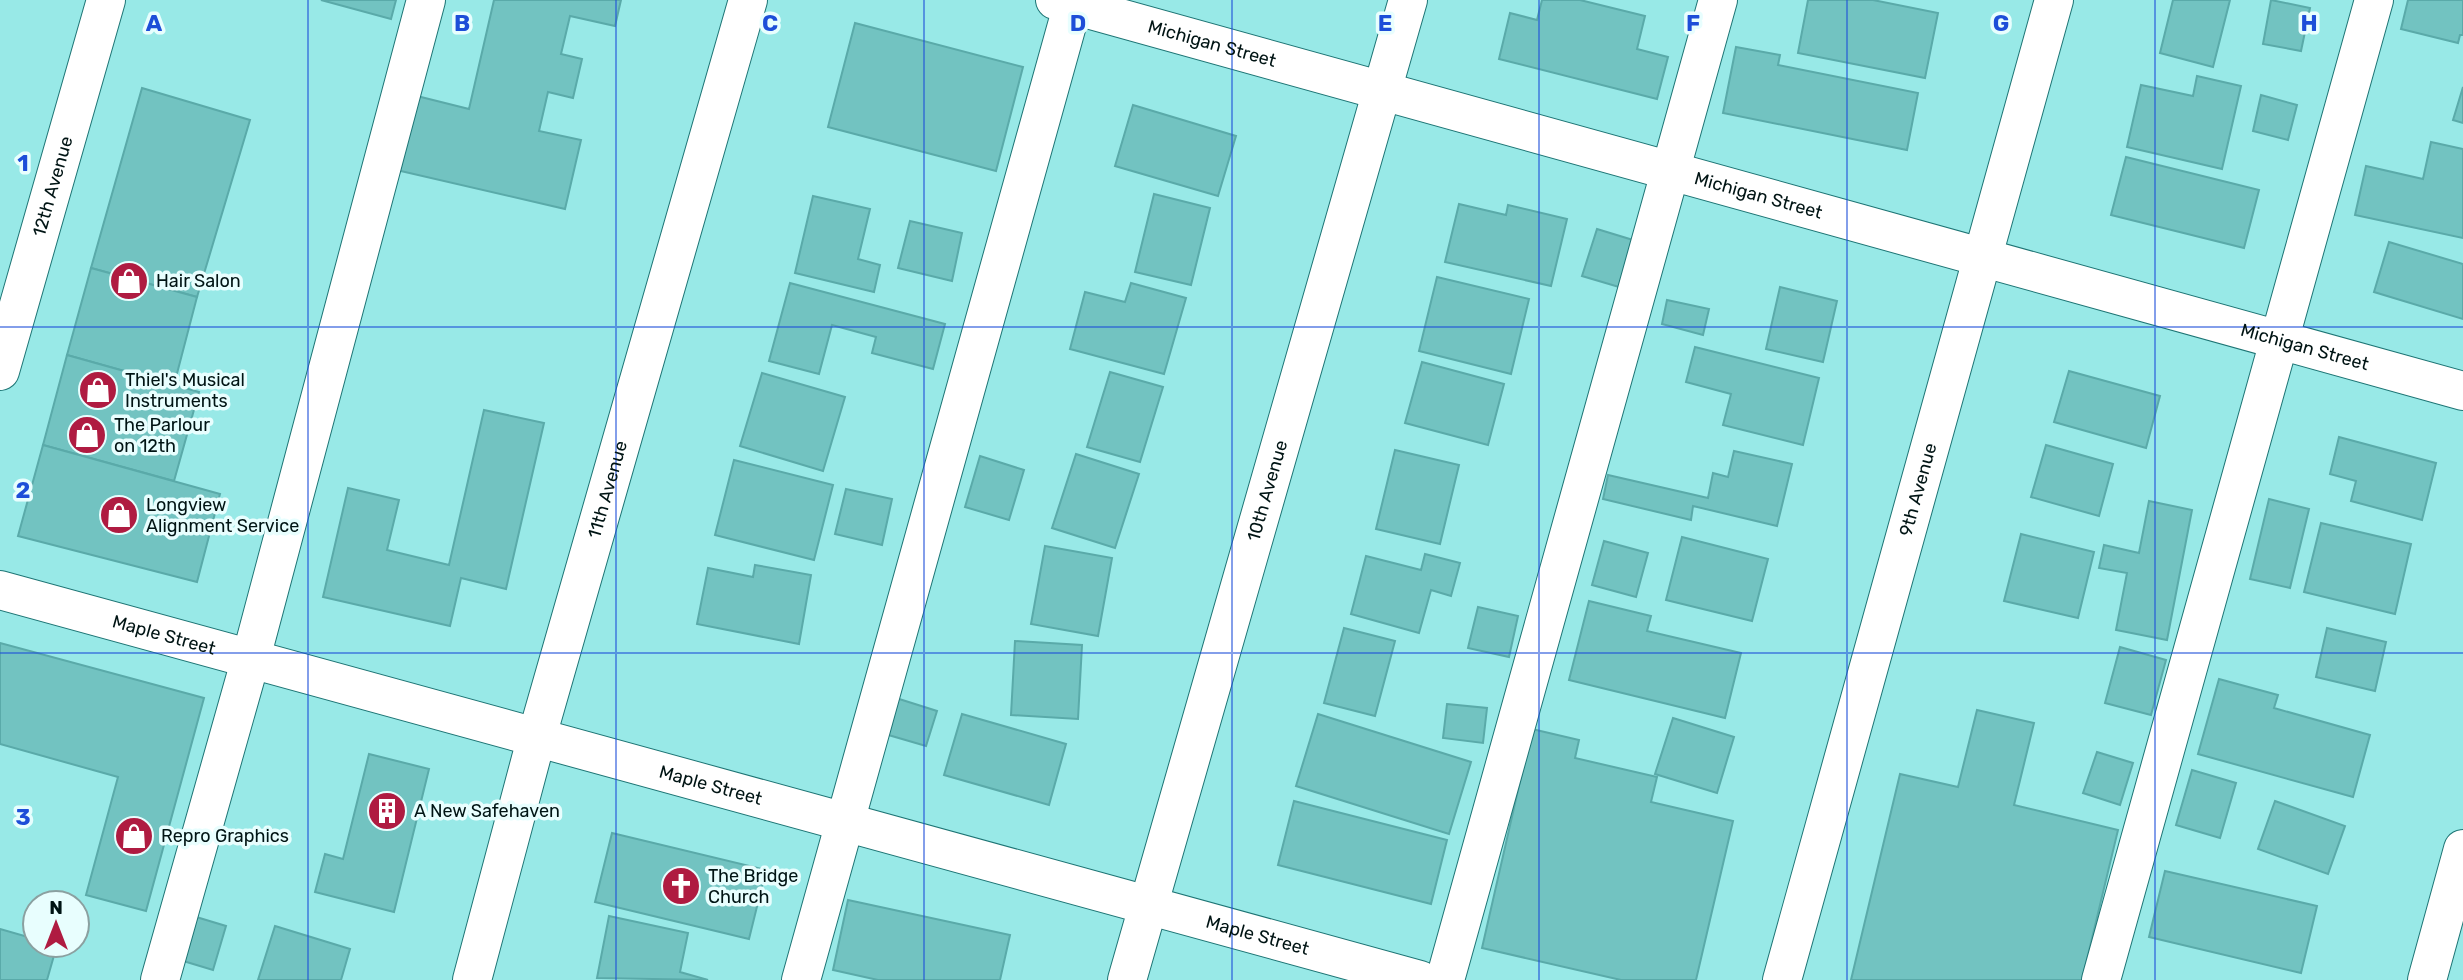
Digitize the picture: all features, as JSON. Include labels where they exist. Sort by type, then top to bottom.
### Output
[{"type":"street","name":"12th Avenue","points":[[0,371],[106,0]]},
{"type":"street","points":[[160,980],[251,658],[426,0]]},
{"type":"street","name":"11th Avenue","points":[[472,980],[537,736],[748,0]]},
{"type":"street","name":"10th Avenue","points":[[1127,980],[1408,0]]},
{"type":"street","points":[[1445,980],[1718,0]]},
{"type":"street","name":"9th Avenue","points":[[1782,980],[2054,0]]},
{"type":"street","points":[[2101,980],[2374,0]]},
{"type":"street","points":[[801,980],[1067,2]]},
{"type":"street","name":"Michigan Street","points":[[1067,2],[2463,391]]},
{"type":"street","name":"Maple Street","points":[[0,590],[1420,980]]},
{"type":"street","points":[[2427,980],[2463,849]]},
{"type":"building","points":[[321,0],[396,0],[391,19]]},
{"type":"building","points":[[494,0],[621,0],[615,26],[570,16],[561,54],[582,59],[573,98],[548,92],[539,131],[581,140],[565,209],[392,169],[409,94],[469,109]]},
{"type":"building","points":[[1542,0],[1580,0],[1645,16],[1637,49],[1668,57],[1657,99],[1499,59],[1510,13],[1537,20]]},
{"type":"building","points":[[1808,0],[1873,0],[1938,13],[1925,78],[1798,53]]},
{"type":"building","points":[[2173,0],[2230,0],[2213,67],[2160,53]]},
{"type":"building","points":[[2271,0],[2310,8],[2301,51],[2263,44]]},
{"type":"building","points":[[2408,0],[2463,0],[2463,35],[2460,35],[2458,43],[2401,29]]},
{"type":"building","points":[[855,23],[1023,67],[996,171],[828,127]]},
{"type":"building","points":[[1736,47],[1780,55],[1778,65],[1918,93],[1907,150],[1723,113]]},
{"type":"building","points":[[2197,76],[2241,86],[2222,169],[2127,147],[2141,85],[2193,96]]},
{"type":"building","points":[[2463,87],[2463,123],[2453,120]]},
{"type":"building","points":[[142,88],[250,120],[197,297],[91,268]]},
{"type":"building","points":[[2261,95],[2297,105],[2288,140],[2253,131]]},
{"type":"building","points":[[1133,105],[1236,136],[1218,196],[1115,166]]},
{"type":"building","points":[[2431,142],[2463,149],[2463,238],[2355,215],[2366,166],[2423,179]]},
{"type":"building","points":[[2126,157],[2259,190],[2244,248],[2111,215]]},
{"type":"building","points":[[1154,194],[1210,208],[1191,285],[1135,272]]},
{"type":"building","points":[[813,196],[870,209],[858,259],[880,265],[874,292],[795,273]]},
{"type":"building","points":[[1459,204],[1506,215],[1508,205],[1567,219],[1551,286],[1445,262]]},
{"type":"building","points":[[910,221],[962,233],[952,281],[898,268]]},
{"type":"building","points":[[1597,229],[1633,240],[1619,287],[1582,276]]},
{"type":"building","points":[[2389,242],[2463,264],[2463,319],[2374,292]]},
{"type":"building","points":[[91,268],[197,297],[174,385],[67,355]]},
{"type":"building","points":[[1437,277],[1529,299],[1511,374],[1419,351]]},
{"type":"building","points":[[790,283],[945,324],[933,369],[872,353],[876,337],[832,325],[819,374],[769,361]]},
{"type":"building","points":[[1131,283],[1186,298],[1164,374],[1070,349],[1085,292],[1125,302]]},
{"type":"building","points":[[1780,287],[1837,301],[1823,362],[1766,349]]},
{"type":"building","points":[[1667,300],[1709,309],[1703,335],[1662,324]]},
{"type":"building","points":[[1695,347],[1819,378],[1803,445],[1723,425],[1731,394],[1686,382]]},
{"type":"building","points":[[67,355],[199,392],[174,481],[43,445]]},
{"type":"building","points":[[1422,362],[1504,384],[1488,445],[1405,423]]},
{"type":"building","points":[[2069,371],[2160,396],[2146,448],[2054,422]]},
{"type":"building","points":[[1110,372],[1163,387],[1140,462],[1087,447]]},
{"type":"building","points":[[762,373],[845,397],[823,471],[740,446]]},
{"type":"building","points":[[484,410],[544,423],[506,589],[461,578],[450,626],[323,597],[348,488],[399,500],[387,550],[449,565]]},
{"type":"building","points":[[2339,437],[2436,463],[2422,520],[2351,501],[2356,481],[2330,474]]},
{"type":"building","name":"Longview Alignment Service","points":[[43,445],[220,494],[197,582],[18,536]]},
{"type":"building","points":[[2046,445],[2113,464],[2099,516],[2031,497]]},
{"type":"building","points":[[1395,450],[1459,465],[1440,544],[1376,529]]},
{"type":"building","points":[[1734,451],[1792,464],[1777,526],[1693,506],[1691,520],[1603,499],[1608,475],[1708,498],[1713,473],[1728,477]]},
{"type":"building","points":[[1076,454],[1139,474],[1115,548],[1052,528]]},
{"type":"building","points":[[980,456],[1024,470],[1009,520],[965,507]]},
{"type":"building","points":[[734,460],[833,485],[814,560],[715,535]]},
{"type":"building","points":[[846,489],[892,499],[882,545],[835,534]]},
{"type":"building","points":[[2269,499],[2309,509],[2290,588],[2250,579]]},
{"type":"building","points":[[2149,501],[2192,510],[2167,640],[2116,630],[2127,573],[2099,568],[2104,545],[2139,553]]},
{"type":"building","points":[[2321,523],[2411,544],[2395,614],[2304,592]]},
{"type":"building","points":[[2021,534],[2094,552],[2078,618],[2004,601]]},
{"type":"building","points":[[1682,537],[1768,559],[1752,621],[1666,600]]},
{"type":"building","points":[[1604,541],[1648,553],[1636,597],[1592,585]]},
{"type":"building","points":[[1045,546],[1112,558],[1098,636],[1031,624]]},
{"type":"building","points":[[1425,554],[1460,563],[1451,596],[1431,590],[1419,633],[1351,614],[1366,556],[1421,570]]},
{"type":"building","points":[[755,565],[811,575],[799,644],[697,624],[708,568],[753,577]]},
{"type":"building","points":[[1589,601],[1651,616],[1647,631],[1741,653],[1725,718],[1569,680]]},
{"type":"building","points":[[1478,607],[1518,616],[1509,657],[1468,648]]},
{"type":"building","points":[[1344,628],[1395,641],[1375,716],[1324,703]]},
{"type":"building","points":[[2327,628],[2386,642],[2375,691],[2316,677]]},
{"type":"building","points":[[1015,641],[1082,645],[1078,719],[1011,715]]},
{"type":"building","name":"Repro Graphics","points":[[0,643],[204,698],[146,911],[91,896],[91,889],[88,889],[118,777],[0,744]]},
{"type":"building","points":[[2120,647],[2166,660],[2151,715],[2105,703]]},
{"type":"building","points":[[2219,679],[2278,695],[2274,708],[2370,735],[2353,797],[2198,754]]},
{"type":"building","points":[[896,698],[937,711],[926,746],[885,734]]},
{"type":"building","points":[[1447,704],[1487,708],[1483,743],[1443,738]]},
{"type":"building","points":[[1977,710],[2034,723],[2014,805],[2118,830],[2082,980],[1851,980],[1900,774],[1958,787]]},
{"type":"building","points":[[962,714],[1066,744],[1049,805],[944,775]]},
{"type":"building","points":[[1318,714],[1471,762],[1449,834],[1296,786]]},
{"type":"building","points":[[1673,718],[1734,737],[1717,793],[1655,774]]},
{"type":"building","points":[[1532,729],[1579,740],[1575,758],[1657,777],[1651,802],[1733,821],[1696,980],[1621,980],[1482,948]]},
{"type":"building","points":[[2097,752],[2133,763],[2120,805],[2083,793]]},
{"type":"building","name":"A New Safehaven","points":[[369,754],[429,769],[394,912],[315,892],[325,854],[343,859]]},
{"type":"building","points":[[2192,770],[2236,783],[2220,838],[2176,825]]},
{"type":"building","points":[[1294,801],[1447,840],[1431,904],[1278,865]]},
{"type":"building","points":[[2275,801],[2345,826],[2328,874],[2258,849]]},
{"type":"building","name":"The Bridge Church","points":[[612,833],[766,870],[749,939],[595,902]]},
{"type":"building","points":[[2165,871],[2317,906],[2301,973],[2149,937]]},
{"type":"building","points":[[848,900],[1010,935],[1000,980],[878,980],[833,970]]},
{"type":"building","points":[[193,916],[226,926],[213,970],[180,960]]},
{"type":"building","points":[[609,916],[688,933],[680,972],[708,980],[597,978]]},
{"type":"building","points":[[275,926],[350,949],[341,980],[258,980]]},
{"type":"building","points":[[0,929],[21,935],[21,959],[53,959],[47,980],[0,980]]},
{"type":"place","name":"Hair Salon","points":[[129,281]]},
{"type":"place","name":"Thiel's Musical Instruments","points":[[98,390]]},
{"type":"place","name":"The Parlour on 12th","points":[[87,435]]},
{"type":"place","name":"Longview Alignment Service","points":[[119,515]]},
{"type":"place","name":"A New Safehaven","points":[[387,811]]},
{"type":"place","name":"Repro Graphics","points":[[134,836]]},
{"type":"place","name":"The Bridge Church","points":[[681,886]]}]
